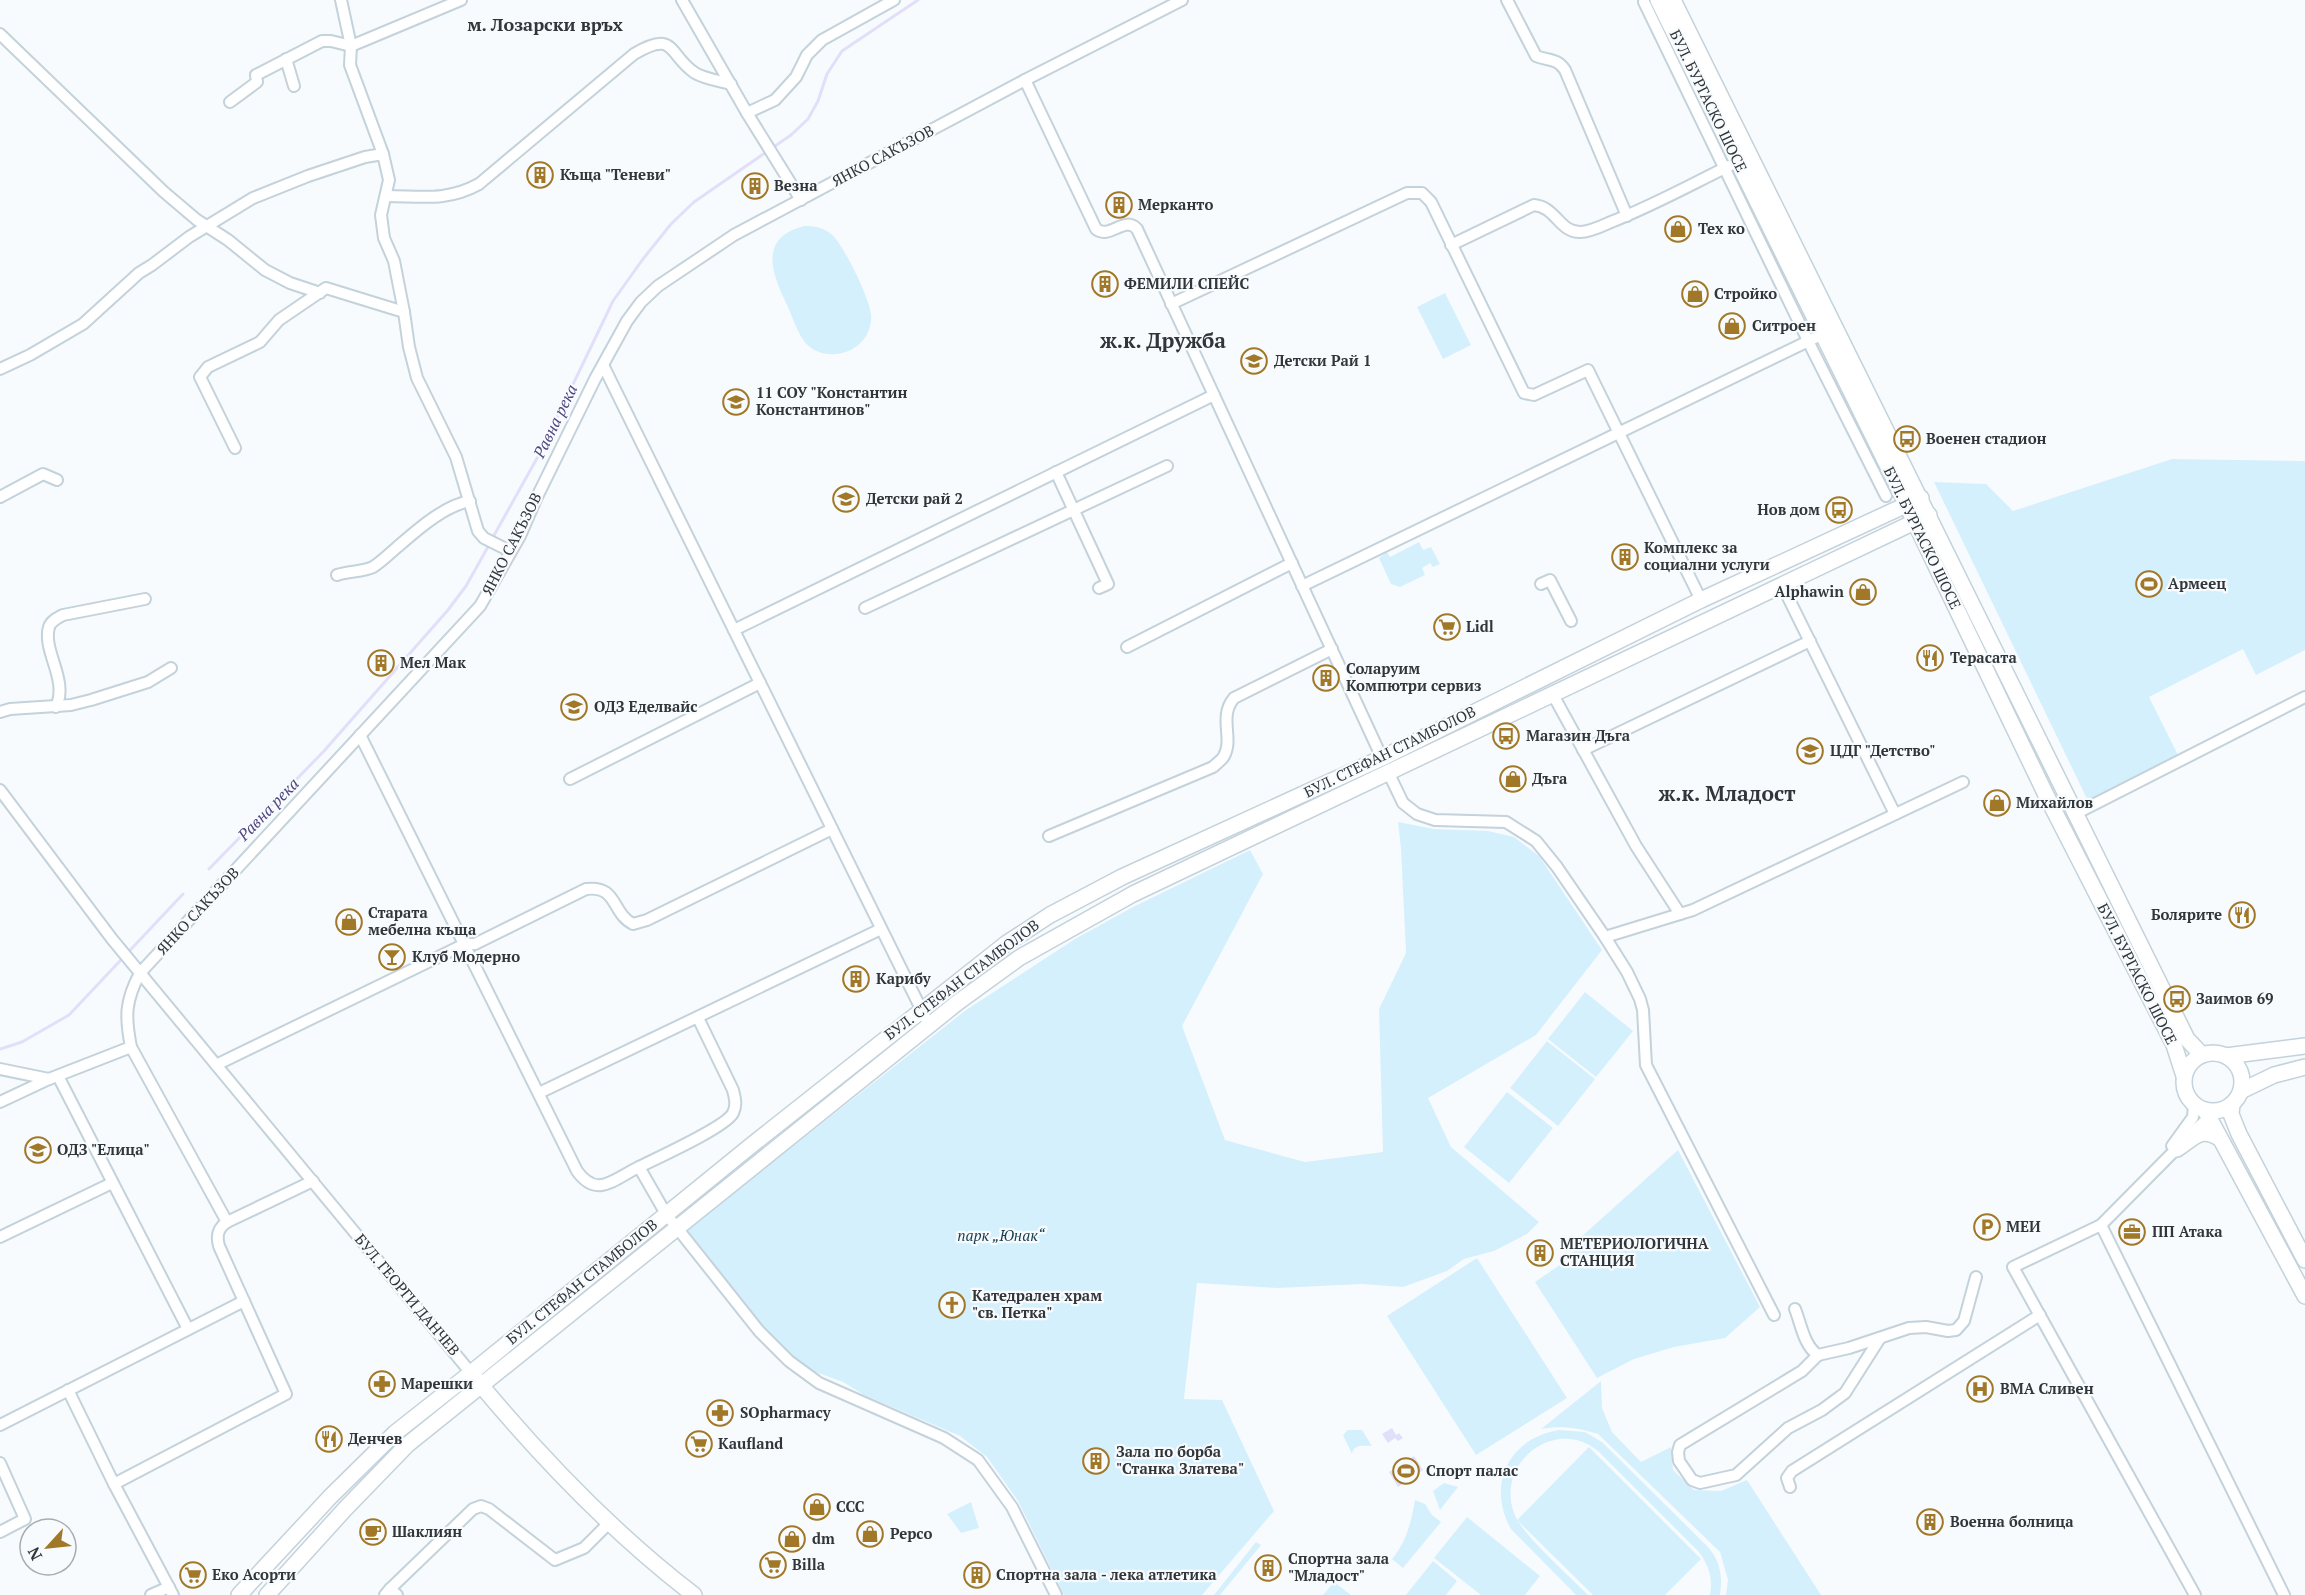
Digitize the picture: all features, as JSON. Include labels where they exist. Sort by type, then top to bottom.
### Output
[{"type":"main road","name":"БУЛ. БУРГАСКО ШОСЕ","points":[[1673,0],[2187,1039],[2202,1055]]},
{"type":"main road","name":"БУЛ. БУРГАСКО ШОСЕ","points":[[1651,1],[1731,165],[1823,334],[2046,795],[2176,1051],[2184,1076]]},
{"type":"main road","name":"БУЛ. СТЕФАН СТАМБОЛОВ","points":[[239,1595],[330,1497],[395,1433],[1007,943],[1050,915],[1122,877],[1382,758],[1701,600],[1921,498]]},
{"type":"main road","name":"БУЛ. СТЕФАН СТАМБОЛОВ","points":[[267,1595],[407,1445],[929,1025],[1019,958],[1123,899],[1248,838],[1389,774],[1552,693],[1929,515]]},
{"type":"main road","points":[[1382,758],[1389,774]]},
{"type":"main road","points":[[2305,1046],[2226,1056],[2213,1053],[2202,1055],[2194,1060],[2184,1076],[2186,1091],[2206,1111],[2305,1296]]},
{"type":"main road","points":[[2226,1056],[2240,1070],[2242,1081],[2241,1091],[2232,1104],[2231,1114],[2239,1134],[2305,1260]]},
{"type":"main road","points":[[2241,1091],[2274,1075],[2305,1067]]},
{"type":"main road","points":[[2206,1111],[2232,1104]]},
{"type":"main road","points":[[2177,1149],[2200,1133],[2210,1132],[2219,1138]]},
{"type":"main road","name":"БУЛ. ГЕОРГИ ДАНЧЕВ","points":[[471,1373],[555,1469],[609,1523],[694,1595]]},
{"type":"street","points":[[341,0],[351,46],[350,65],[383,154],[389,180],[381,215],[384,238],[394,261],[409,347],[417,378],[456,457],[478,531],[488,540],[505,548]]},
{"type":"street","points":[[230,102],[257,81],[256,75],[322,41],[351,46],[461,0]]},
{"type":"street","points":[[682,0],[747,113],[801,200]]},
{"type":"street","points":[[747,113],[775,100],[796,77],[807,55],[822,40],[894,0]]},
{"type":"street","name":"ЯНКО САКЪЗОВ","points":[[140,973],[480,606],[499,575],[505,548],[520,536],[603,364],[627,321],[641,302],[658,286],[734,235],[1025,80],[1182,0]]},
{"type":"street","points":[[1507,0],[1536,56],[1560,62],[1565,70],[1627,216]]},
{"type":"street","points":[[0,34],[164,192],[265,270],[290,283],[320,292]]},
{"type":"street","points":[[386,196],[443,197],[462,193],[479,184],[634,54],[648,46],[660,43],[670,48],[695,73],[731,84]]},
{"type":"street","points":[[286,59],[294,86]]},
{"type":"street","points":[[1025,80],[1095,229],[1103,233],[1127,224],[1135,226],[1382,758]]},
{"type":"street","points":[[0,369],[30,355],[83,324],[139,273],[207,226],[264,194],[308,176],[383,154]]},
{"type":"street","points":[[1451,245],[1534,205],[1544,206],[1570,230],[1581,232],[1627,216],[1731,165],[1809,342],[1886,496]]},
{"type":"street","points":[[1171,304],[1412,192],[1422,193],[1429,198],[1522,390],[1534,395],[1588,370],[1701,600]]},
{"type":"street","points":[[235,448],[200,376],[208,366],[260,342],[279,320],[326,288],[404,312]]},
{"type":"street","points":[[1302,586],[1823,334]]},
{"type":"street","points":[[603,364],[929,1025]]},
{"type":"street","points":[[734,630],[1214,395]]},
{"type":"street","points":[[866,608],[1167,466]]},
{"type":"street","points":[[1056,472],[1108,584],[1099,588]]},
{"type":"street","points":[[0,497],[43,474],[57,480]]},
{"type":"street","points":[[337,575],[376,566],[445,511],[459,503],[470,501]]},
{"type":"street","points":[[1127,647],[1292,563]]},
{"type":"street","points":[[1541,584],[1550,580],[1571,621]]},
{"type":"street","points":[[1782,585],[1895,814]]},
{"type":"street","points":[[56,707],[60,699],[61,688],[48,638],[48,628],[52,621],[63,615],[145,599]]},
{"type":"street","points":[[1583,750],[1810,641]]},
{"type":"street","points":[[1049,836],[1213,767],[1224,757],[1227,707],[1234,698],[1332,649]]},
{"type":"street","points":[[0,712],[10,709],[56,707],[92,700],[138,685],[171,668]]},
{"type":"street","points":[[570,779],[760,683]]},
{"type":"street","points":[[1552,693],[1636,846],[1680,914]]},
{"type":"street","points":[[2077,813],[2305,697]]},
{"type":"street","points":[[360,735],[577,1171],[585,1181],[593,1186],[601,1186],[723,1124],[735,1111],[736,1102],[733,1090],[698,1018]]},
{"type":"street","points":[[1389,774],[1403,803],[1417,814],[1436,820],[1506,822],[1522,830],[1536,841],[1557,867],[1627,972],[1643,1010],[1646,1065],[1774,1315]]},
{"type":"street","points":[[1605,937],[1693,910],[1963,782]]},
{"type":"street","name":"БУЛ. ГЕОРГИ ДАНЧЕВ","points":[[0,790],[112,939],[471,1373]]},
{"type":"street","points":[[216,1065],[465,944],[475,944],[586,889],[603,889],[609,893],[623,920],[633,924],[647,920],[832,829]]},
{"type":"street","points":[[539,1093],[881,929]]},
{"type":"street","points":[[140,973],[130,991],[126,1021],[131,1047],[227,1222]]},
{"type":"street","points":[[0,1102],[131,1047]]},
{"type":"street","points":[[0,1069],[53,1078]]},
{"type":"street","points":[[53,1078],[112,1183],[188,1329]]},
{"type":"street","points":[[2195,1595],[2013,1267],[2101,1225],[2177,1149],[2206,1111]]},
{"type":"street","points":[[2153,1174],[2193,1117],[2206,1111]]},
{"type":"street","points":[[639,1167],[666,1214],[768,1341],[811,1378],[855,1401],[944,1438],[978,1460],[1012,1508],[1056,1595]]},
{"type":"street","points":[[114,1484],[286,1394],[217,1240],[219,1229],[227,1222],[313,1181]]},
{"type":"street","points":[[0,1237],[112,1183]]},
{"type":"street","points":[[2101,1225],[2284,1595]]},
{"type":"street","points":[[1880,1338],[1860,1366],[1851,1385],[1831,1403],[1788,1428],[1736,1475],[1700,1483],[1692,1480],[1679,1461],[1680,1446],[1802,1371],[1818,1354],[1849,1348],[1908,1328],[1926,1326],[1948,1331],[1956,1329],[1964,1321],[1976,1277]]},
{"type":"street","points":[[0,1425],[244,1300]]},
{"type":"street","points":[[1795,1309],[1811,1348],[1818,1354]]},
{"type":"street","points":[[1790,1487],[1787,1478],[1792,1471],[2040,1315]]},
{"type":"street","points":[[68,1390],[114,1484],[171,1591],[151,1595]]},
{"type":"street","points":[[0,1463],[25,1519],[0,1532]]},
{"type":"street","points":[[391,1593],[473,1509],[481,1506],[489,1509],[555,1560],[584,1548],[609,1523]]},
{"type":"green space","points":[[804,226],[821,228],[835,238],[855,271],[866,296],[871,314],[870,327],[858,345],[843,353],[825,354],[810,347],[804,341],[776,280],[772,258],[774,248],[789,232]]},
{"type":"green space","points":[[1445,293],[1471,345],[1443,359],[1417,307]]},
{"type":"green space","name":"Армеец","points":[[2172,459],[2305,461],[2305,650],[2256,675],[2243,649],[2149,697],[2179,757],[2089,803],[1934,482],[1986,484],[2013,511]]},
{"type":"green space","points":[[1419,542],[1423,550],[1431,547],[1440,564],[1433,567],[1430,563],[1422,568],[1425,575],[1400,587],[1391,584],[1379,558],[1387,552],[1390,557]]},
{"type":"green space","name":"парк „Юнак“","points":[[1398,822],[1434,829],[1488,831],[1514,837],[1539,856],[1602,950],[1536,1035],[1428,1098],[1451,1147],[1539,1222],[1527,1234],[1494,1251],[1464,1259],[1447,1271],[1403,1287],[1362,1284],[1278,1288],[1197,1283],[1184,1399],[1222,1400],[1274,1511],[1202,1595],[1064,1595],[1018,1501],[987,1457],[960,1436],[864,1395],[843,1382],[813,1371],[792,1356],[768,1332],[685,1231],[966,1010],[1075,939],[1133,907],[1250,850],[1263,874],[1182,1026],[1225,1140],[1305,1162],[1383,1152],[1379,1009],[1406,953]]},
{"type":"green space","points":[[1585,992],[1633,1031],[1596,1077],[1548,1039]]},
{"type":"green space","points":[[1547,1041],[1595,1079],[1558,1126],[1510,1088]]},
{"type":"green space","points":[[1507,1092],[1553,1128],[1509,1183],[1464,1147]]},
{"type":"green space","points":[[1678,1150],[1760,1307],[1725,1338],[1674,1347],[1634,1359],[1597,1378],[1535,1282],[1570,1258],[1580,1238]]},
{"type":"green space","points":[[1477,1258],[1567,1398],[1476,1455],[1387,1316]]},
{"type":"green space","points":[[1601,1381],[1602,1408],[1612,1432],[1641,1462],[1671,1447],[1673,1470],[1694,1490],[1721,1491],[1747,1480],[1821,1595],[1726,1595],[1728,1580],[1720,1552],[1598,1434],[1570,1428],[1541,1429]]},
{"type":"green space","points":[[1348,1430],[1362,1430],[1372,1446],[1357,1447],[1352,1454],[1343,1435]]},
{"type":"green space","points":[[1559,1430],[1585,1432],[1602,1442],[1707,1546],[1720,1569],[1720,1595],[1710,1595],[1709,1572],[1698,1551],[1599,1452],[1583,1442],[1565,1439],[1549,1442],[1534,1450],[1521,1462],[1513,1477],[1510,1494],[1514,1513],[1526,1532],[1588,1595],[1576,1595],[1511,1529],[1501,1496],[1502,1480],[1507,1466],[1515,1453],[1527,1443]]},
{"type":"green space","points":[[1589,1447],[1701,1559],[1665,1595],[1593,1595],[1517,1520]]},
{"type":"green space","points":[[1444,1483],[1458,1487],[1440,1510],[1433,1491]]},
{"type":"green space","points":[[1415,1500],[1425,1504],[1432,1515],[1441,1522],[1403,1568],[1392,1559],[1405,1538]]},
{"type":"green space","points":[[971,1502],[979,1528],[961,1533],[947,1514]]},
{"type":"green space","points":[[1467,1517],[1540,1576],[1525,1595],[1481,1595],[1434,1558]]},
{"type":"green space","points":[[1256,1542],[1261,1545],[1220,1595],[1214,1595]]},
{"type":"green space","points":[[1433,1561],[1457,1581],[1446,1595],[1406,1595]]},
{"type":"green space","points":[[1334,1582],[1351,1595],[1323,1595]]},
{"type":"shaded area","points":[[1392,1428],[1396,1435],[1399,1433],[1403,1438],[1398,1441],[1395,1438],[1388,1443],[1382,1434]]},
{"type":"shaded area","name":"Спорт палас","points":[[1414,1456],[1423,1470],[1398,1487],[1389,1472]]},
{"type":"waterway","name":"Равна река","points":[[492,539],[541,451],[613,301],[643,259],[671,224],[694,202],[791,135],[808,119],[818,101],[827,74],[842,51],[918,0]]},
{"type":"waterway","name":"Равна река","points":[[209,869],[324,751],[448,610],[466,586],[489,545]]},
{"type":"waterway","name":"Равна река","points":[[0,1049],[22,1042],[69,1015],[183,894]]},
{"type":"place","name":"Къща \"Теневи\"","points":[[540,175]]},
{"type":"place","name":"Везна","points":[[755,186]]},
{"type":"place","name":"Мерканто","points":[[1119,205]]},
{"type":"place","name":"Тех ко","points":[[1678,229]]},
{"type":"place","name":"ФЕМИЛИ СПЕЙС","points":[[1105,284]]},
{"type":"place","name":"Стройко","points":[[1695,294]]},
{"type":"place","name":"Ситроен","points":[[1732,326]]},
{"type":"place","name":"Детски Рай 1","points":[[1254,361]]},
{"type":"place","name":"11 СОУ \"Константин Константинов\"","points":[[736,402]]},
{"type":"place","name":"Военен стадион","points":[[1907,439]]},
{"type":"place","name":"Детски рай 2","points":[[846,499]]},
{"type":"place","name":"Нов дом","points":[[1839,510]]},
{"type":"place","name":"Комплекс за социални услуги","points":[[1625,557]]},
{"type":"place","name":"Армеец","points":[[2149,584]]},
{"type":"place","name":"Alphawin","points":[[1863,592]]},
{"type":"place","name":"Lidl","points":[[1447,627]]},
{"type":"place","name":"Терасата","points":[[1930,658]]},
{"type":"place","name":"Мел Мак","points":[[381,663]]},
{"type":"place","name":"Соларуим Компютри сервиз","points":[[1326,678]]},
{"type":"place","name":"ОДЗ Еделвайс","points":[[574,707]]},
{"type":"place","name":"Магазин Дъга","points":[[1506,736]]},
{"type":"place","name":"ЦДГ \"Детство\"","points":[[1810,751]]},
{"type":"place","name":"Дъга","points":[[1513,779]]},
{"type":"place","name":"Михайлов","points":[[1997,803]]},
{"type":"place","name":"Болярите","points":[[2242,915]]},
{"type":"place","name":"Старата мебелна къща","points":[[349,922]]},
{"type":"place","name":"Клуб Модерно","points":[[392,957]]},
{"type":"place","name":"Карибу","points":[[856,979]]},
{"type":"place","name":"Заимов 69","points":[[2177,999]]},
{"type":"place","name":"ОДЗ \"Елица\"","points":[[38,1150]]},
{"type":"place","name":"МЕИ","points":[[1987,1227]]},
{"type":"place","name":"ПП Атака","points":[[2132,1232]]},
{"type":"place","name":"МЕТЕРИОЛОГИЧНА СТАНЦИЯ","points":[[1540,1253]]},
{"type":"place","name":"Катедрален храм \"св. Петка\"","points":[[952,1305]]},
{"type":"place","name":"Марешки","points":[[382,1384]]},
{"type":"place","name":"ВМА Сливен","points":[[1980,1389]]},
{"type":"place","name":"SOpharmacy","points":[[720,1413]]},
{"type":"place","name":"Денчев","points":[[329,1439]]},
{"type":"place","name":"Kaufland","points":[[699,1444]]},
{"type":"place","name":"Зала по борба \"Станка Златева\"","points":[[1096,1461]]},
{"type":"place","name":"Спорт палас","points":[[1406,1471]]},
{"type":"place","name":"CCC","points":[[817,1507]]},
{"type":"place","name":"Военна болница","points":[[1930,1522]]},
{"type":"place","name":"Шаклиян","points":[[373,1532]]},
{"type":"place","name":"Pepco","points":[[870,1534]]},
{"type":"place","name":"dm","points":[[792,1539]]},
{"type":"place","name":"Billa","points":[[773,1565]]},
{"type":"place","name":"Спортна зала \"Младост\"","points":[[1268,1568]]},
{"type":"place","name":"Еко Асорти","points":[[193,1575]]},
{"type":"place","name":"Спортна зала - лека атлетика","points":[[977,1575]]},
{"type":"district","name":"м. Лозарски връх","points":[[545,25]]},
{"type":"district","name":"ж.к. Дружба","points":[[1163,341]]},
{"type":"district","name":"ж.к. Младост","points":[[1727,794]]}]
